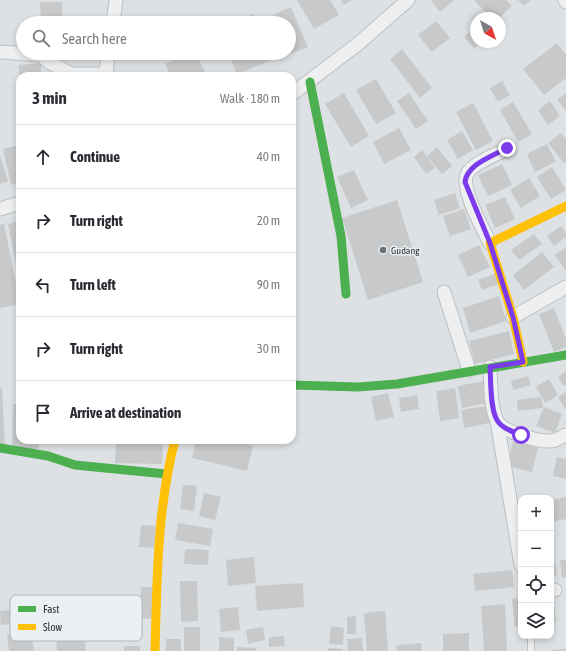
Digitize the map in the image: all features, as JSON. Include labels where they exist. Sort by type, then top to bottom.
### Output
[{"type":"street","points":[[114,16],[116,0]]},
{"type":"street","points":[[296,91],[310,82],[408,0]]},
{"type":"street","points":[[0,52],[16,53]]},
{"type":"street","points":[[47,60],[68,72]]},
{"type":"street","points":[[106,72],[107,60]]},
{"type":"street","points":[[310,82],[341,236],[346,294]]},
{"type":"street","points":[[507,148],[473,167],[465,176],[465,182],[468,193],[490,243],[513,317],[523,362]]},
{"type":"street","points":[[0,209],[16,204]]},
{"type":"street","points":[[490,243],[566,206]]},
{"type":"street","points":[[513,317],[566,286]]},
{"type":"street","points":[[444,292],[469,370]]},
{"type":"street","points":[[296,385],[343,387],[397,384],[469,370],[566,355]]},
{"type":"street","points":[[490,367],[493,406],[497,421],[518,547]]},
{"type":"street","points":[[497,421],[510,431],[544,440],[551,441],[566,435]]},
{"type":"street","points":[[155,651],[158,543],[166,474],[174,444]]},
{"type":"street","points":[[0,448],[41,454],[63,459],[75,465],[166,474]]},
{"type":"lane","points":[[531,639],[531,651]]},
{"type":"building","points":[[297,0],[330,0],[339,15],[314,29]]},
{"type":"building","points":[[341,0],[352,0],[344,5]]},
{"type":"building","points":[[431,0],[454,0],[440,12]]},
{"type":"building","points":[[474,0],[506,0],[512,6],[506,12],[485,12]]},
{"type":"building","points":[[518,0],[531,0],[524,6]]},
{"type":"building","points":[[40,2],[62,2],[62,16],[41,16]]},
{"type":"building","points":[[291,7],[295,16],[271,16]]},
{"type":"building","points":[[296,19],[308,47],[296,52]]},
{"type":"building","points":[[436,21],[450,38],[432,52],[418,35]]},
{"type":"building","points":[[470,32],[470,44],[464,37]]},
{"type":"building","points":[[557,43],[566,55],[566,78],[544,95],[523,69]]},
{"type":"building","points":[[402,49],[432,88],[420,98],[390,59]]},
{"type":"building","points":[[173,60],[199,60],[205,72],[169,72],[165,64]]},
{"type":"building","points":[[231,60],[272,60],[242,72],[236,72]]},
{"type":"building","points":[[41,63],[41,72],[19,72],[19,65]]},
{"type":"building","points":[[376,79],[396,113],[376,124],[356,90]]},
{"type":"building","points":[[502,81],[510,95],[498,102],[490,88]]},
{"type":"building","points":[[344,93],[369,136],[351,147],[325,104]]},
{"type":"building","points":[[409,93],[428,121],[416,129],[397,101]]},
{"type":"building","points":[[566,93],[566,111],[557,100]]},
{"type":"building","points":[[550,101],[560,116],[548,125],[538,110]]},
{"type":"building","points":[[513,102],[532,134],[518,142],[500,110]]},
{"type":"building","points":[[473,103],[493,141],[476,150],[456,112]]},
{"type":"building","points":[[399,128],[411,150],[384,164],[373,142]]},
{"type":"building","points":[[462,131],[473,150],[458,159],[447,140]]},
{"type":"building","points":[[561,133],[566,139],[566,162],[564,163],[548,143]]},
{"type":"building","points":[[547,144],[556,162],[535,172],[527,154]]},
{"type":"building","points":[[16,146],[16,184],[11,185],[3,149]]},
{"type":"building","points":[[437,147],[452,166],[442,174],[427,156]]},
{"type":"building","points":[[422,150],[435,168],[426,174],[414,157]]},
{"type":"building","points":[[0,155],[8,181],[0,184]]},
{"type":"building","points":[[502,164],[512,185],[488,196],[478,175]]},
{"type":"building","points":[[552,167],[566,190],[551,199],[537,177]]},
{"type":"building","points":[[354,170],[368,200],[351,208],[337,177]]},
{"type":"building","points":[[529,178],[540,196],[521,208],[510,190]]},
{"type":"building","points":[[455,193],[460,208],[439,215],[434,200]]},
{"type":"building","points":[[505,197],[515,219],[495,228],[485,205]]},
{"type":"building","name":"Gudang","points":[[397,200],[423,282],[368,300],[342,218]]},
{"type":"building","points":[[464,209],[471,229],[450,236],[443,216]]},
{"type":"building","points":[[16,222],[16,264],[8,224]]},
{"type":"building","points":[[4,224],[16,284],[16,305],[0,308],[0,225]]},
{"type":"building","points":[[561,226],[566,233],[566,237],[554,246],[547,236]]},
{"type":"building","points":[[534,234],[542,244],[519,260],[511,250]]},
{"type":"building","points":[[479,245],[490,267],[468,277],[458,255]]},
{"type":"building","points":[[566,247],[566,271],[555,255]]},
{"type":"building","points":[[542,252],[554,267],[524,290],[513,275]]},
{"type":"building","points":[[497,273],[501,283],[482,290],[478,280]]},
{"type":"building","points":[[499,296],[506,321],[470,333],[463,308]]},
{"type":"building","points":[[554,308],[566,339],[566,347],[554,352],[539,314]]},
{"type":"building","points":[[509,331],[514,354],[475,364],[469,341]]},
{"type":"building","points":[[566,371],[566,385],[564,386],[558,377]]},
{"type":"building","points":[[528,376],[531,385],[513,390],[511,381]]},
{"type":"building","points":[[549,379],[558,395],[545,403],[536,387]]},
{"type":"building","points":[[484,381],[488,403],[462,408],[458,386]]},
{"type":"building","points":[[0,388],[2,388],[5,446],[0,446]]},
{"type":"building","points":[[455,388],[459,418],[440,421],[436,391]]},
{"type":"building","points":[[566,392],[566,410],[558,397]]},
{"type":"building","points":[[388,393],[394,417],[376,421],[371,397]]},
{"type":"building","points":[[417,395],[419,409],[401,412],[399,398]]},
{"type":"building","points":[[541,397],[543,408],[518,411],[517,400]]},
{"type":"building","points":[[13,404],[16,404],[16,444],[39,444],[39,449],[12,449]]},
{"type":"building","points":[[487,406],[490,423],[464,428],[461,410]]},
{"type":"building","points":[[544,407],[562,414],[555,433],[536,426]]},
{"type":"building","points":[[513,441],[538,447],[532,472],[507,466]]},
{"type":"building","points":[[116,444],[163,444],[162,464],[115,463]]},
{"type":"building","points":[[195,444],[245,444],[253,446],[247,471],[192,458]]},
{"type":"building","points":[[557,457],[566,459],[566,479],[553,476]]},
{"type":"building","points":[[183,485],[197,486],[194,511],[180,509]]},
{"type":"building","points":[[204,493],[221,497],[215,520],[199,516]]},
{"type":"building","points":[[566,497],[566,519],[554,521],[554,499]]},
{"type":"building","points":[[178,523],[213,529],[210,546],[175,540]]},
{"type":"building","points":[[141,525],[156,526],[154,548],[139,547]]},
{"type":"building","points":[[185,549],[209,550],[208,565],[184,564]]},
{"type":"building","points":[[254,557],[256,583],[228,586],[226,560]]},
{"type":"building","points":[[560,560],[566,560],[566,577],[562,578]]},
{"type":"building","points":[[554,562],[557,575],[554,576],[554,567]]},
{"type":"building","points":[[512,570],[514,587],[475,591],[473,574]]},
{"type":"building","points":[[180,581],[197,581],[198,621],[181,622]]},
{"type":"building","points":[[303,583],[304,607],[257,611],[255,586]]},
{"type":"building","points":[[141,587],[155,587],[154,619],[142,618],[142,595],[141,595]]},
{"type":"building","points":[[518,598],[518,626],[515,627],[512,599]]},
{"type":"building","points":[[505,604],[507,651],[484,651],[481,606]]},
{"type":"building","points":[[554,604],[556,622],[554,622]]},
{"type":"building","points":[[238,607],[240,630],[221,632],[219,609]]},
{"type":"building","points":[[10,610],[10,624],[1,625],[0,611]]},
{"type":"building","points":[[385,611],[388,651],[367,651],[364,613]]},
{"type":"building","points":[[356,616],[356,634],[347,634],[347,617]]},
{"type":"building","points":[[331,626],[344,628],[343,645],[329,644]]},
{"type":"building","points":[[184,627],[200,627],[200,651],[184,651]]},
{"type":"building","points":[[263,627],[265,640],[248,644],[246,630]]},
{"type":"building","points":[[469,633],[469,651],[443,651],[443,634]]},
{"type":"building","points":[[10,634],[10,641],[32,641],[34,651],[9,651],[7,635]]},
{"type":"building","points":[[284,636],[285,646],[269,647],[269,637]]},
{"type":"building","points":[[219,637],[234,638],[234,651],[219,651]]},
{"type":"building","points":[[362,638],[363,651],[348,651],[347,639]]},
{"type":"building","points":[[166,639],[181,639],[181,651],[166,651]]},
{"type":"building","points":[[56,641],[85,641],[86,651],[57,651]]},
{"type":"building","points":[[421,643],[422,651],[397,651],[396,645]]},
{"type":"building","points":[[124,646],[140,646],[140,651],[124,651]]},
{"type":"building","points":[[237,647],[256,648],[256,651],[237,651]]},
{"type":"building","points":[[328,648],[343,649],[343,651],[328,651]]},
{"type":"building","points":[[566,649],[566,651],[551,651],[551,650]]},
{"type":"traffic: fast","points":[[310,82],[341,236],[346,294]]},
{"type":"traffic: fast","points":[[296,385],[358,387],[397,384],[566,355]]},
{"type":"traffic: fast","points":[[0,448],[48,456],[75,465],[166,474]]},
{"type":"traffic: slow","points":[[523,362],[513,317],[490,243],[566,206]]},
{"type":"traffic: slow","points":[[155,651],[157,571],[161,518],[174,444]]},
{"type":"place","name":"Gudang","points":[[383,250]]},
{"type":"route","points":[[507,148],[473,167],[465,176],[465,182],[468,193],[490,243],[513,317],[523,362],[490,367],[493,406],[497,421],[510,431],[521,435]]}]
